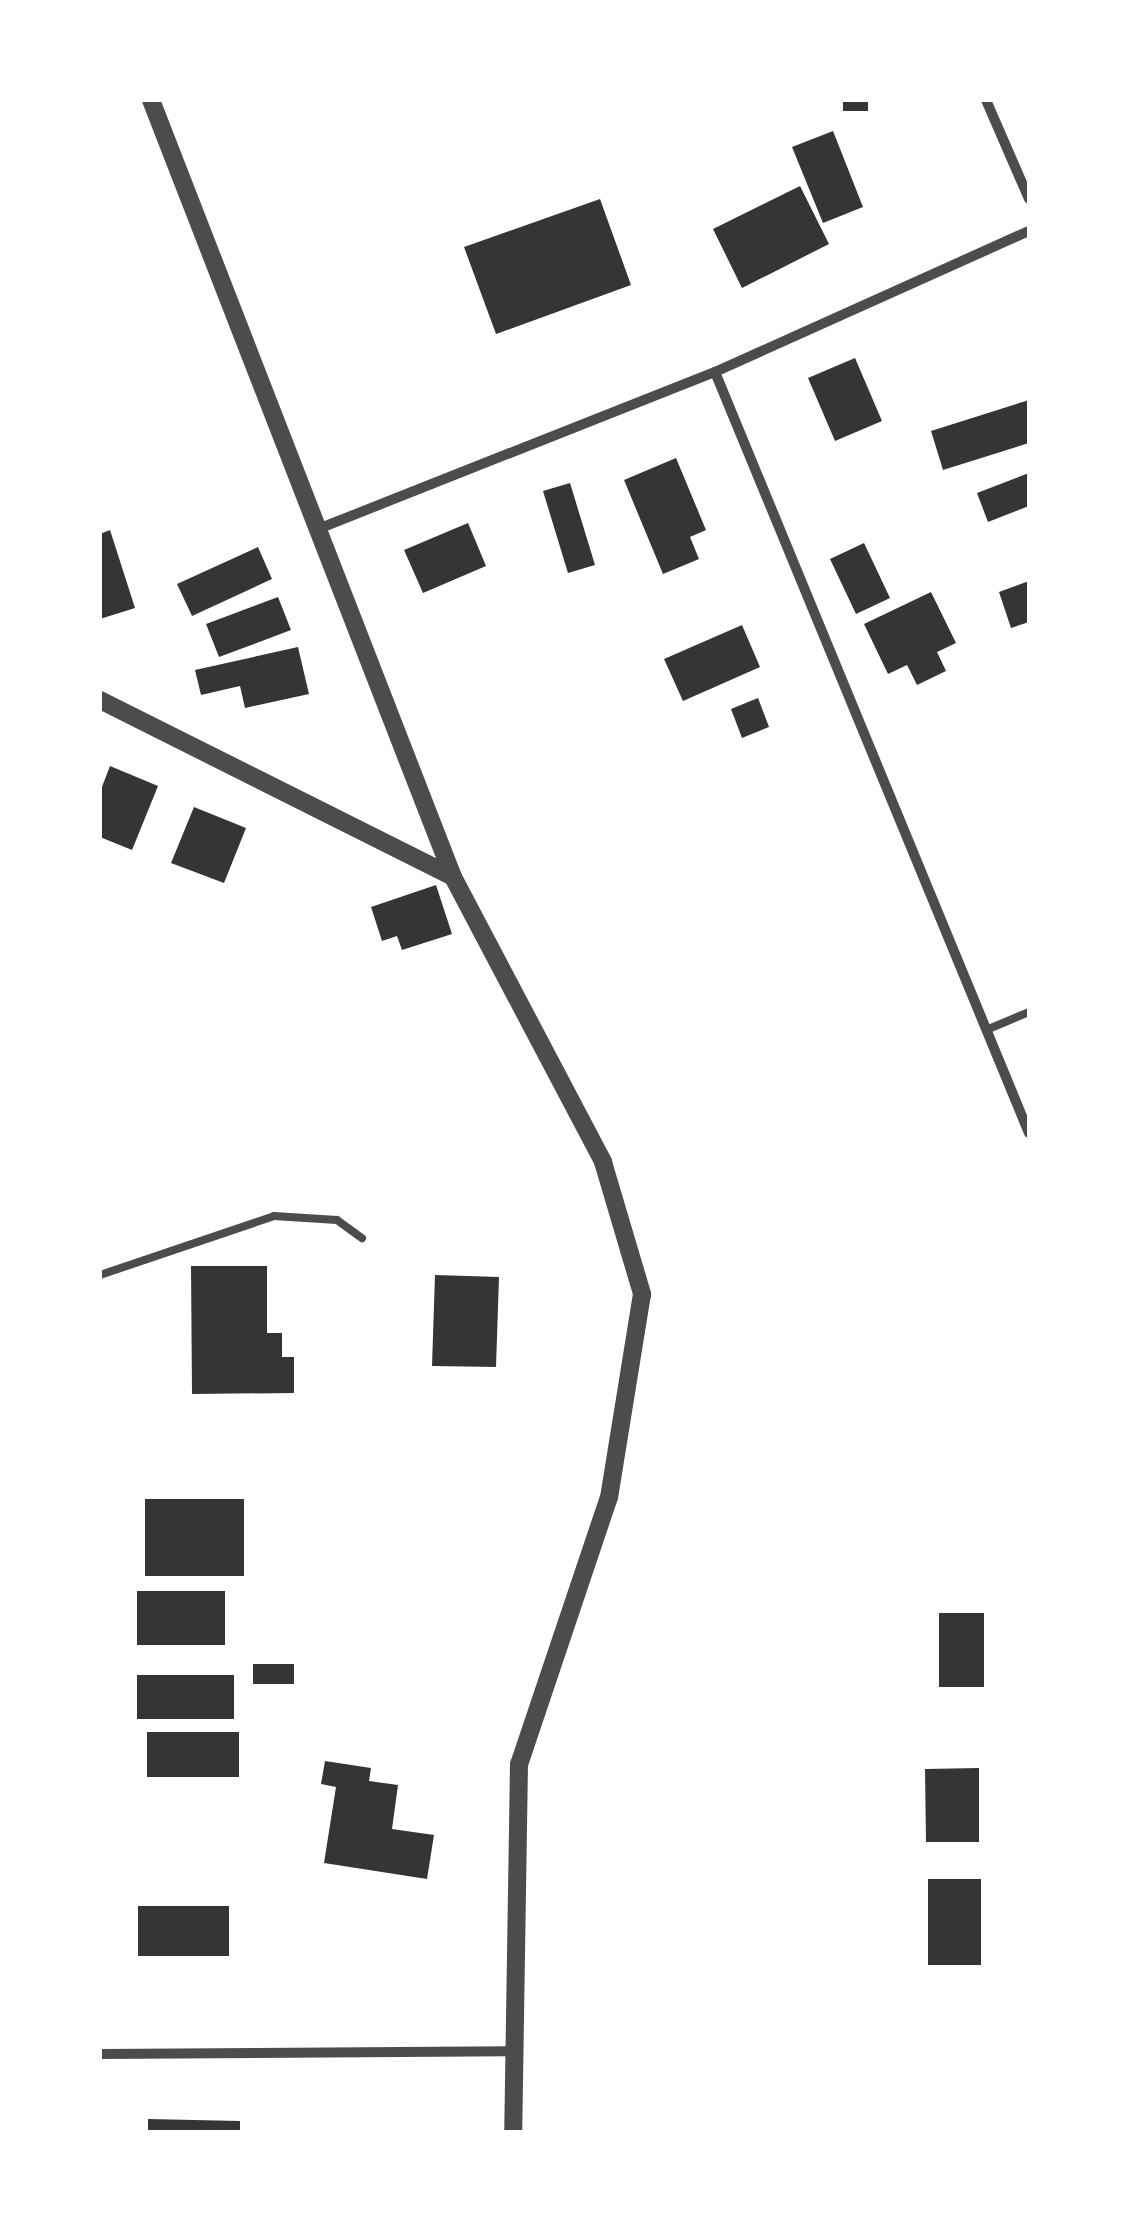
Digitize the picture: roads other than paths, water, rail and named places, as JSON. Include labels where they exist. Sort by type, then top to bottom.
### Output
[{"type":"street","points":[[151,100],[453,877],[604,1162],[642,1294],[610,1497],[519,1764],[513,2132]]},
{"type":"street","points":[[986,100],[1029,199]]},
{"type":"street","points":[[318,529],[714,372],[1029,231]]},
{"type":"street","points":[[714,372],[1029,1133]]},
{"type":"street","points":[[100,700],[453,877]]},
{"type":"street","points":[[100,2054],[512,2052]]},
{"type":"lane","points":[[986,1030],[1029,1012]]},
{"type":"lane","points":[[100,1276],[274,1216],[337,1220],[362,1238]]}]
